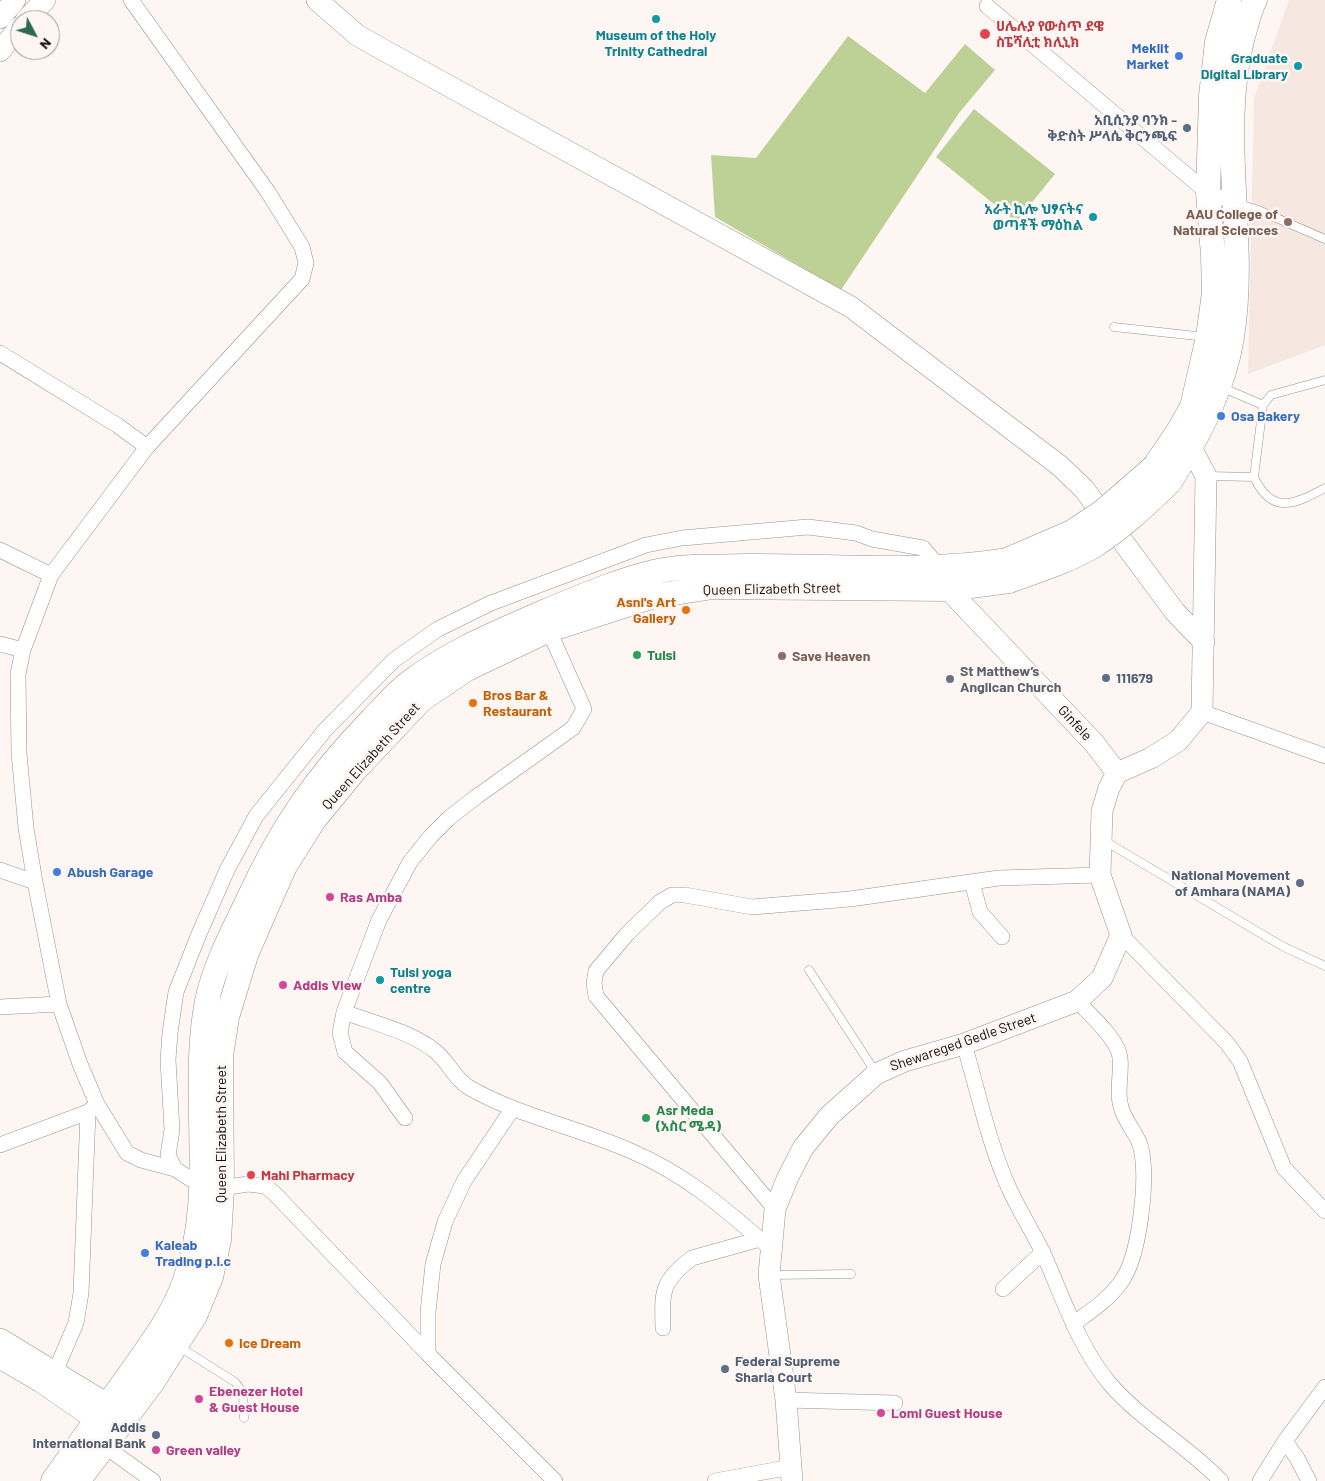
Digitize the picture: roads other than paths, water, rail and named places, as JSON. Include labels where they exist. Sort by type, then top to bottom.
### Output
[{"type":"main road","name":"Queen Elizabeth Street","points":[[1162,475],[1179,430],[1192,407],[1208,337],[1214,293],[1208,193],[1211,96],[1217,42],[1229,0]]},
{"type":"main road","name":"Queen Elizabeth Street","points":[[53,1481],[110,1424],[176,1345],[195,1316],[211,1277],[219,1240],[203,1141],[200,1065],[208,999],[226,947],[281,832],[307,794],[345,747],[408,683],[434,665],[514,625],[545,622],[616,582],[659,570],[788,566],[944,579],[1057,564],[1092,547],[1129,521],[1162,475],[1191,448],[1220,386],[1232,338],[1236,294],[1234,98],[1238,56],[1255,0]]},
{"type":"main road","name":"Queen Elizabeth Street","points":[[78,1481],[170,1313],[185,1280],[211,1186]]},
{"type":"street","points":[[0,18],[16,0]]},
{"type":"street","points":[[36,10],[45,0]]},
{"type":"street","points":[[55,1372],[76,1323],[81,1292],[92,1108],[80,1064],[59,1004],[26,828],[19,753],[18,674],[23,650],[51,575],[147,447],[302,279],[306,263],[302,247],[268,192],[131,0]]},
{"type":"street","points":[[317,0],[357,34],[387,52],[850,307],[1060,466],[1078,483],[1175,612],[1204,642]]},
{"type":"street","points":[[987,6],[1208,193],[1234,202]]},
{"type":"street","points":[[0,51],[10,39]]},
{"type":"street","points":[[0,353],[117,425],[147,447]]},
{"type":"street","points":[[1191,448],[1206,476],[1202,712],[1178,741],[1151,758],[1117,773],[1102,811],[1099,837],[1100,875],[1121,935],[1227,1043],[1240,1061],[1284,1168],[1325,1211]]},
{"type":"street","points":[[175,1169],[168,1155],[172,1130],[168,1060],[170,1033],[176,992],[199,934],[227,870],[256,816],[325,730],[394,660],[438,629],[491,602],[646,545],[682,538],[808,527],[856,533],[872,539],[923,548],[944,579]]},
{"type":"street","points":[[0,550],[51,575]]},
{"type":"street","name":"Ginfele","points":[[944,579],[1094,743],[1117,773]]},
{"type":"street","points":[[405,1118],[380,1083],[345,1052],[340,1033],[344,1012],[386,905],[410,862],[430,836],[476,797],[573,728],[584,709],[545,622]]},
{"type":"street","points":[[0,644],[23,650]]},
{"type":"street","points":[[1202,712],[1325,756]]},
{"type":"street","points":[[0,870],[35,882]]},
{"type":"street","points":[[775,1209],[596,996],[594,983],[596,971],[627,934],[660,902],[672,895],[685,895],[752,908],[850,899],[999,878],[1100,875]]},
{"type":"street","points":[[972,882],[980,912],[1002,936]]},
{"type":"street","name":"Shewareged Gedle Street","points":[[791,1474],[786,1400],[765,1243],[775,1209],[788,1177],[804,1148],[829,1116],[876,1074],[905,1061],[964,1044],[1078,1001],[1102,978],[1121,935]]},
{"type":"street","points":[[1073,1324],[1109,1298],[1123,1280],[1133,1254],[1144,1185],[1141,1147],[1127,1124],[1118,1092],[1120,1058],[1116,1045],[1078,1001]]},
{"type":"street","points":[[0,1007],[59,1004]]},
{"type":"street","points":[[344,1012],[413,1038],[434,1050],[447,1062],[458,1079],[467,1086],[514,1108],[631,1151],[665,1168],[708,1194],[765,1243]]},
{"type":"street","points":[[964,1044],[1008,1185],[1042,1252],[1073,1324],[1109,1382],[1131,1407],[1191,1451],[1221,1481]]},
{"type":"street","points":[[92,1108],[127,1153],[153,1164],[175,1169],[211,1186],[248,1184],[264,1186],[274,1193],[428,1354],[555,1481]]},
{"type":"street","points":[[0,1145],[92,1108]]},
{"type":"street","points":[[428,1354],[428,1312],[433,1264],[445,1222],[464,1181],[514,1108]]},
{"type":"street","points":[[663,1328],[662,1297],[664,1287],[692,1258],[765,1243]]},
{"type":"street","points":[[1004,1289],[1042,1252]]},
{"type":"street","points":[[0,1339],[55,1372],[110,1424],[153,1481]]},
{"type":"street","points":[[0,1358],[110,1424]]},
{"type":"street","points":[[1260,1481],[1285,1441],[1323,1393]]},
{"type":"street","points":[[786,1400],[895,1403]]},
{"type":"street","points":[[1285,1441],[1297,1458],[1309,1481]]},
{"type":"street","points":[[715,1481],[791,1474]]},
{"type":"lane","points":[[1234,202],[1325,238]]},
{"type":"lane","points":[[1114,327],[1208,337]]},
{"type":"lane","points":[[1325,380],[1271,395],[1263,405],[1254,477],[1258,486],[1271,500],[1285,505],[1302,500],[1325,488]]},
{"type":"lane","points":[[1220,386],[1263,405]]},
{"type":"lane","points":[[1206,476],[1254,477]]},
{"type":"lane","points":[[1099,837],[1282,946],[1325,966]]},
{"type":"lane","points":[[809,970],[876,1074]]},
{"type":"lane","points":[[769,1275],[851,1274]]},
{"type":"lane","points":[[176,1345],[234,1382],[243,1393],[244,1418]]},
{"type":"place","name":"Museum of the Holy Trinity Cathedral","points":[[656,19]]},
{"type":"place","name":"ሀሌሉያ የውስጥ ደዌ ስፔሻሊቲ ክሊኒክ","points":[[985,34]]},
{"type":"place","name":"Meklit Market","points":[[1179,56]]},
{"type":"place","name":"Graduate Digital Library","points":[[1298,66]]},
{"type":"place","name":"አቢሲንያ ባንክ - ቅድስት ሥላሴ ቅርንጫፍ","points":[[1187,128]]},
{"type":"place","name":"አራት ኪሎ ህፃናትና ወጣቶች ማዕከል","points":[[1093,217]]},
{"type":"place","name":"AAU College of Natural Sciences","points":[[1288,222]]},
{"type":"place","name":"Osa Bakery","points":[[1221,416]]},
{"type":"place","name":"Asni's Art Gallery","points":[[686,610]]},
{"type":"place","name":"Tulsi","points":[[637,655]]},
{"type":"place","name":"Save Heaven","points":[[782,656]]},
{"type":"place","name":"111679","points":[[1106,678]]},
{"type":"place","name":"St Matthew’s Anglican Church","points":[[950,679]]},
{"type":"place","name":"Bros Bar & Restaurant","points":[[473,703]]},
{"type":"place","name":"Abush Garage","points":[[57,872]]},
{"type":"place","name":"National Movement of Amhara (NAMA)","points":[[1300,883]]},
{"type":"place","name":"Ras Amba","points":[[330,897]]},
{"type":"place","name":"Tulsi yoga centre","points":[[380,980]]},
{"type":"place","name":"Addis View","points":[[283,985]]},
{"type":"place","name":"Asr Meda (አስር ሜዳ)","points":[[646,1118]]},
{"type":"place","name":"Mahi Pharmacy","points":[[251,1175]]},
{"type":"place","name":"Kaleab Trading p.l.c","points":[[145,1253]]},
{"type":"place","name":"Ice Dream","points":[[229,1343]]},
{"type":"place","name":"Federal Supreme Sharia Court","points":[[725,1369]]},
{"type":"place","name":"Ebenezer Hotel & Guest House","points":[[199,1399]]},
{"type":"place","name":"Lomi Guest House","points":[[881,1413]]},
{"type":"place","name":"Addis International Bank","points":[[156,1435]]},
{"type":"place","name":"Green valley","points":[[156,1450]]}]
